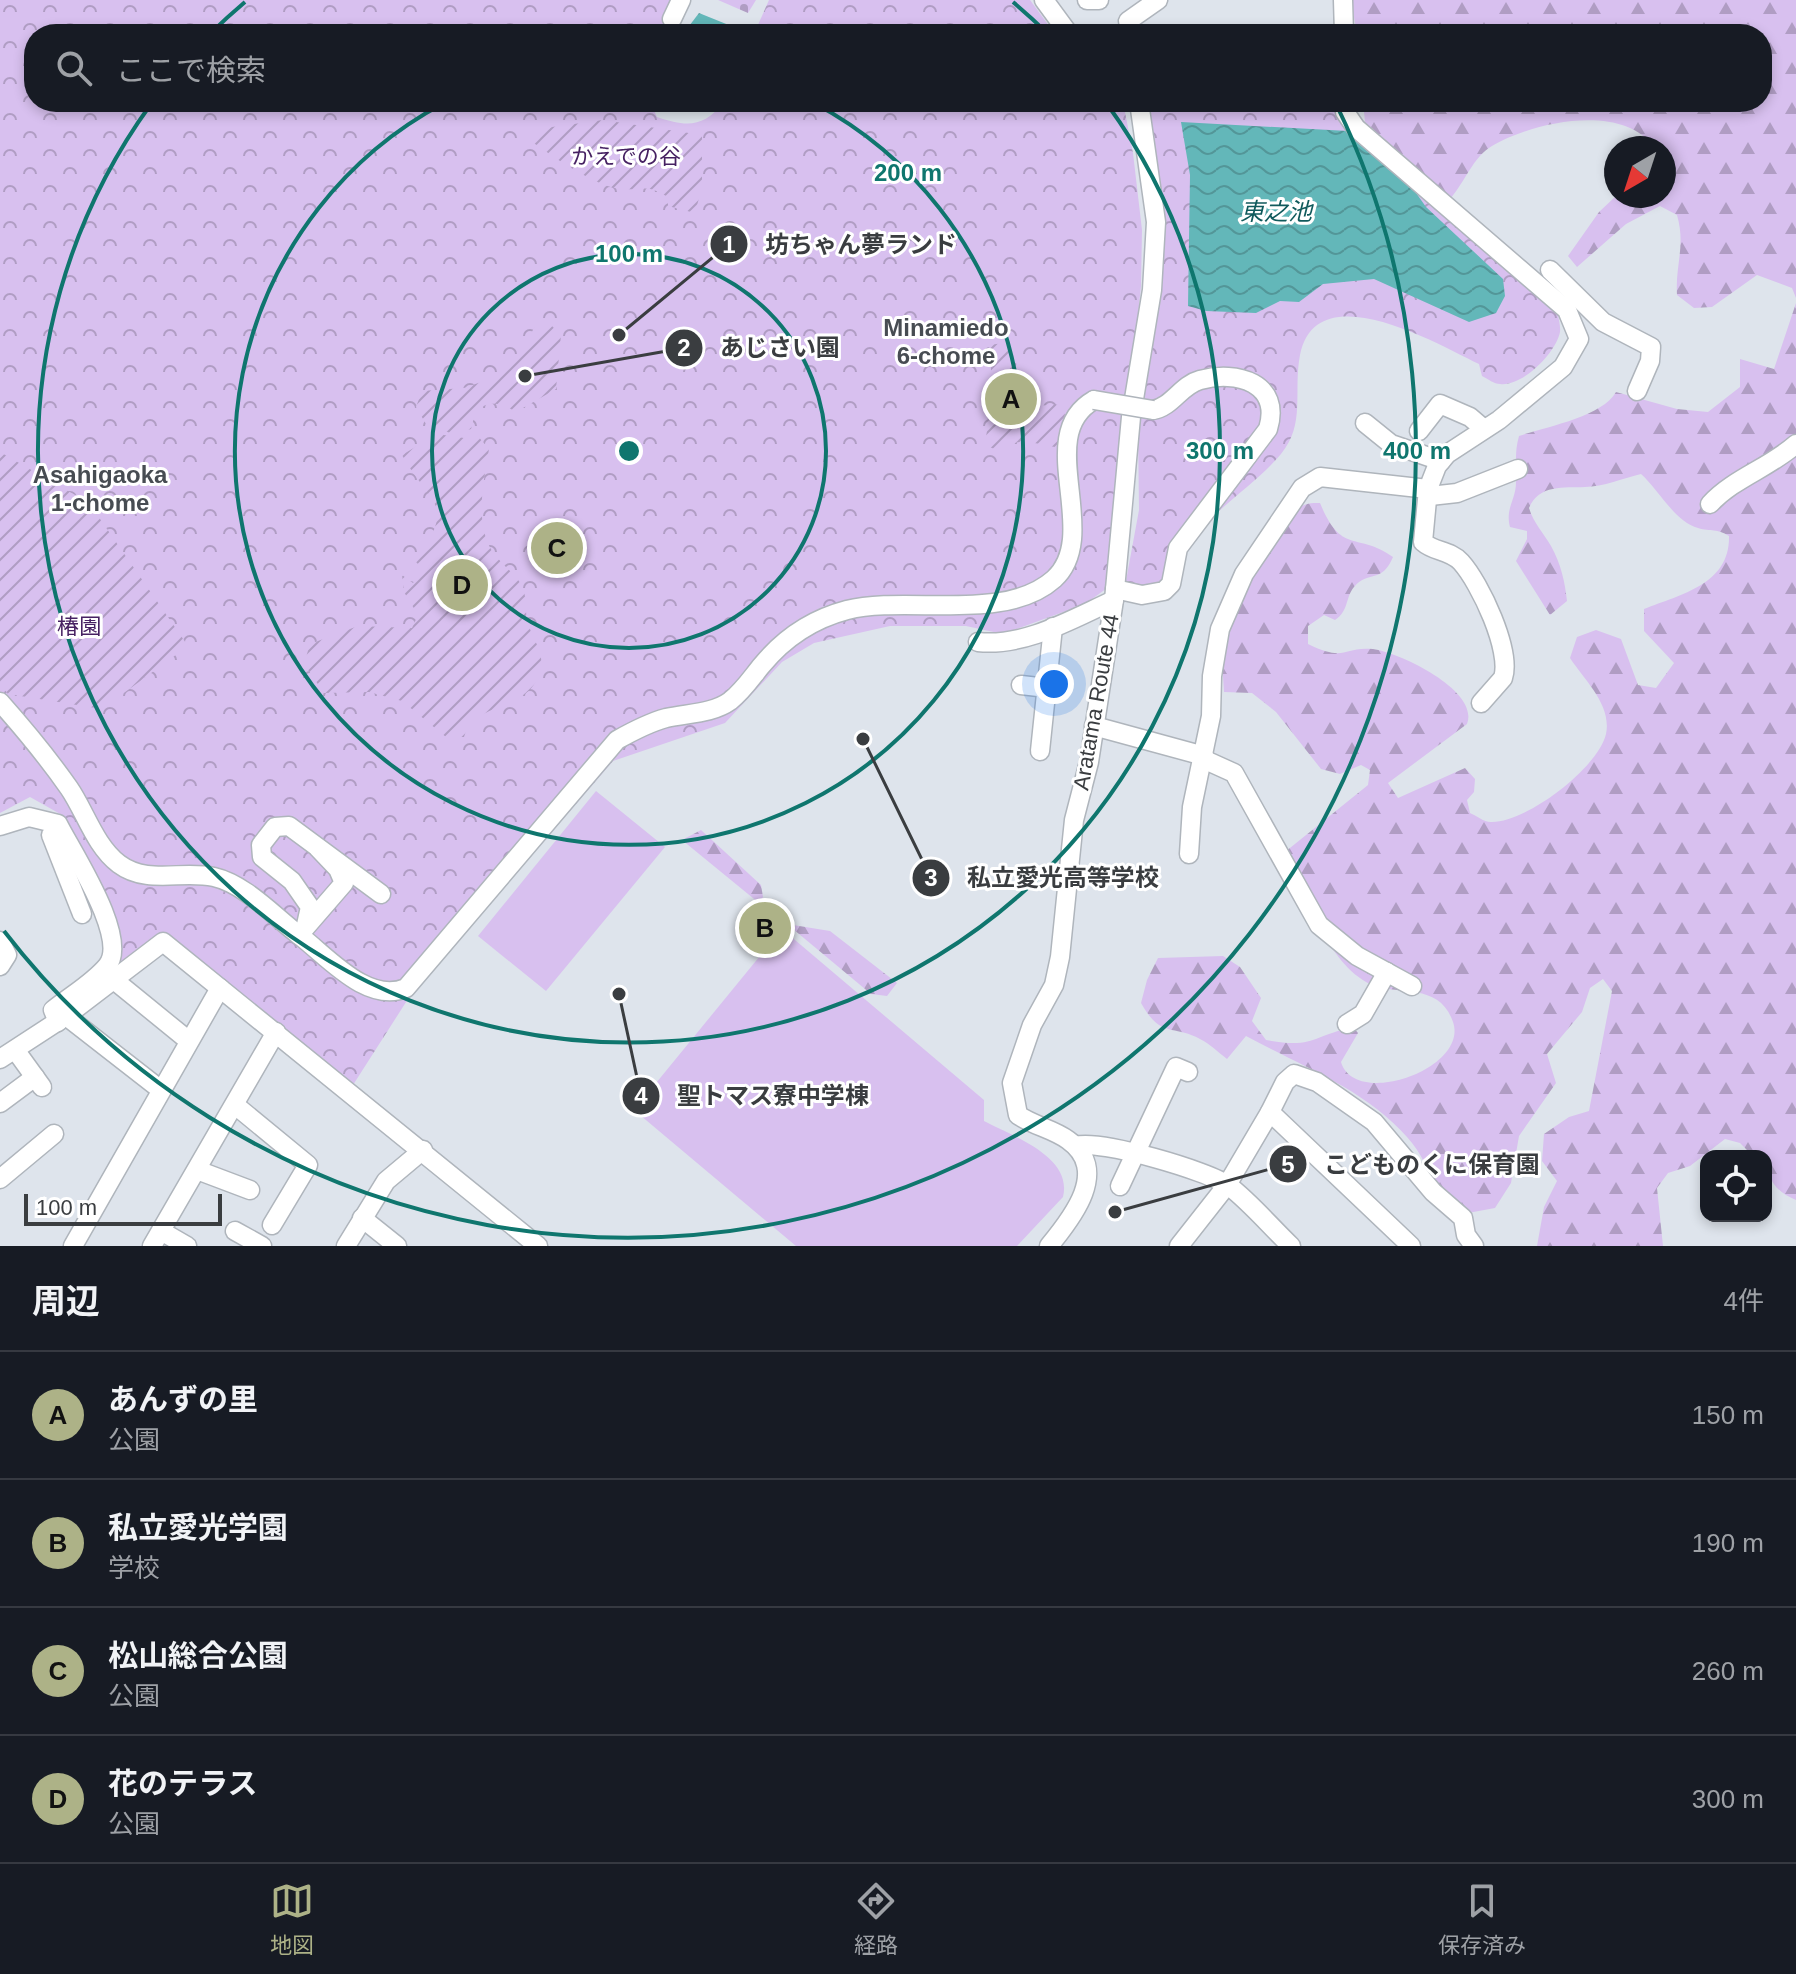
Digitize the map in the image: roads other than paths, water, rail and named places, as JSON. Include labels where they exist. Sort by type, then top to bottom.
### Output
[{"type":"street","points":[[672,19],[681,0]]},
{"type":"street","points":[[1044,0],[1062,24]]},
{"type":"street","points":[[1087,0],[1099,0]]},
{"type":"street","points":[[1128,21],[1158,0]]},
{"type":"street","points":[[1343,0],[1344,24]]},
{"type":"street","name":"Aratama Route 44","points":[[1076,1146],[1018,1115],[1012,1083],[1032,1025],[1054,985],[1060,957],[1074,820],[1094,726],[1115,594],[1131,417],[1156,255],[1153,183],[1141,112]]},
{"type":"street","points":[[1345,112],[1356,128],[1567,310],[1579,339],[1563,367],[1441,461],[1429,492],[1423,542],[1429,547],[1451,553],[1464,565],[1504,648],[1503,678],[1481,703]]},
{"type":"street","points":[[1550,270],[1603,322],[1651,347],[1650,361],[1637,391]]},
{"type":"street","points":[[0,702],[69,787],[100,842],[117,863],[148,876],[204,876],[227,882],[302,930],[373,991],[392,993],[406,988],[617,740],[649,723],[710,710],[728,702],[785,641],[820,618],[875,606],[1008,599],[1044,586],[1057,576],[1069,552],[1070,432],[1079,408],[1094,400],[1153,410],[1199,380],[1226,378],[1255,383],[1263,390],[1271,404],[1268,429],[1178,548],[1171,584],[1157,595],[1115,594],[1053,627],[1008,642],[978,642]]},
{"type":"street","points":[[1419,431],[1440,404],[1470,417],[1484,429]]},
{"type":"street","points":[[1365,423],[1391,444],[1441,461]]},
{"type":"street","points":[[1710,504],[1725,488],[1775,462],[1796,444]]},
{"type":"street","points":[[1189,854],[1192,807],[1203,758],[1220,629],[1244,574],[1302,488],[1320,477],[1339,476],[1429,492],[1457,493],[1518,469]]},
{"type":"street","points":[[1040,751],[1053,627]]},
{"type":"street","points":[[1021,685],[1047,688]]},
{"type":"street","points":[[1094,726],[1203,758],[1234,773],[1319,925],[1357,956],[1412,986]]},
{"type":"street","points":[[0,826],[29,817],[58,824],[109,924],[113,947],[109,965],[53,1010],[161,1090]]},
{"type":"street","points":[[43,819],[82,914]]},
{"type":"street","points":[[289,826],[379,897],[361,887],[339,890],[322,898],[292,881],[262,857],[261,845],[275,827],[289,826]]},
{"type":"street","points":[[302,930],[339,890],[338,869],[318,848]]},
{"type":"street","points":[[292,881],[310,907],[302,930]]},
{"type":"street","points":[[0,941],[7,955],[0,966]]},
{"type":"street","points":[[0,1103],[39,1082],[8,1055],[62,1019],[163,942],[538,1246]]},
{"type":"street","points":[[1347,1024],[1363,1014],[1387,972]]},
{"type":"street","points":[[114,980],[189,1041]]},
{"type":"street","points":[[73,1246],[220,988]]},
{"type":"street","points":[[187,1246],[156,1238],[276,1032]]},
{"type":"street","points":[[1120,1186],[1176,1067],[1188,1072]]},
{"type":"street","points":[[1179,1246],[1227,1185],[1285,1082],[1294,1074],[1317,1082],[1374,1122],[1433,1192],[1463,1218],[1466,1235],[1474,1246]]},
{"type":"street","points":[[235,1105],[308,1165],[272,1225]]},
{"type":"street","points":[[1270,1112],[1411,1246]]},
{"type":"street","points":[[15,1193],[1,1178],[54,1134]]},
{"type":"street","points":[[1049,1246],[1078,1208],[1088,1180],[1084,1158],[1076,1146],[1091,1145],[1134,1153],[1227,1185],[1291,1246]]},
{"type":"street","points":[[346,1246],[386,1181],[423,1150]]},
{"type":"street","points":[[197,1170],[250,1190]]},
{"type":"street","points":[[362,1218],[397,1246]]},
{"type":"street","points":[[235,1231],[262,1246]]},
{"type":"water","points":[[699,13],[726,24],[691,24]]},
{"type":"water","name":"東之池","points":[[1181,122],[1348,131],[1414,190],[1426,207],[1503,279],[1505,296],[1496,313],[1469,322],[1374,279],[1323,284],[1299,302],[1280,301],[1256,313],[1206,311],[1188,306],[1190,175]]},
{"type":"place","name":"坊ちゃん夢ランド","points":[[619,335]]},
{"type":"place","name":"あじさい園","points":[[525,376]]},
{"type":"place","name":"あんずの里","points":[[1011,399]]},
{"type":"place","name":"松山総合公園","points":[[557,548]]},
{"type":"place","name":"花のテラス","points":[[462,585]]},
{"type":"place","name":"私立愛光高等学校","points":[[863,739]]},
{"type":"place","name":"私立愛光学園","points":[[765,928]]},
{"type":"place","name":"聖トマス寮中学棟","points":[[619,994]]},
{"type":"place","name":"こどものくに保育園","points":[[1115,1212]]},
{"type":"district","name":"Minamiedo 6-chome","points":[[946,341]]},
{"type":"district","name":"Asahigaoka 1-chome","points":[[100,488]]},
{"type":"park label","name":"かえでの谷","points":[[626,156]]},
{"type":"park label","name":"椿園","points":[[79,626]]}]
